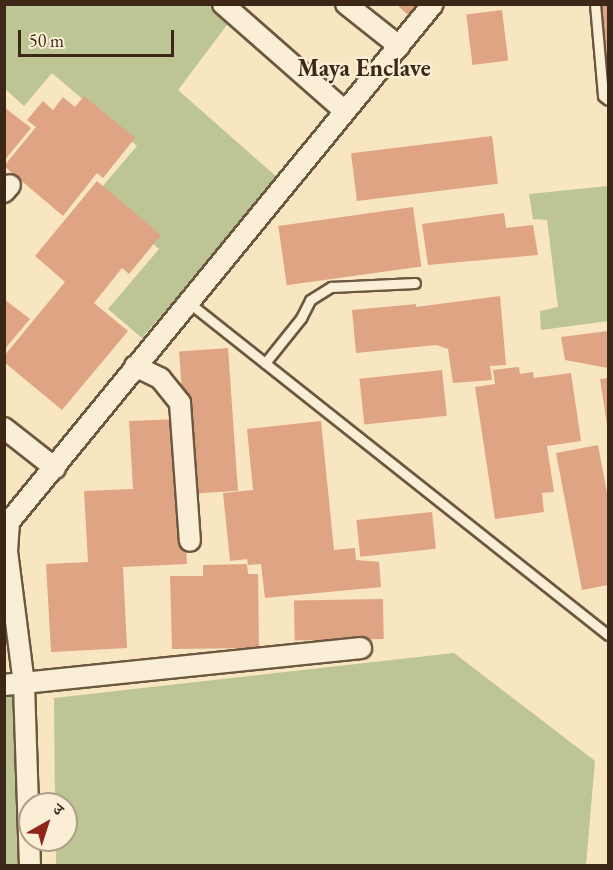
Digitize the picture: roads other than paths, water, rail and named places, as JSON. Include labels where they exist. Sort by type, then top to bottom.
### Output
[{"type":"street","points":[[223,4],[345,111]]},
{"type":"street","points":[[346,4],[399,46]]},
{"type":"street","points":[[30,866],[14,684],[7,551],[9,522],[433,4]]},
{"type":"street","points":[[135,366],[160,378],[180,403],[190,541]]},
{"type":"street","points":[[4,428],[55,468]]},
{"type":"street","points":[[14,684],[361,648]]},
{"type":"lane","points":[[595,4],[603,96],[609,100]]},
{"type":"lane","points":[[265,363],[301,318],[310,300],[331,287],[415,283]]},
{"type":"lane","points":[[188,302],[609,635]]},
{"type":"district","name":"Maya Enclave","points":[[364,68]]}]
